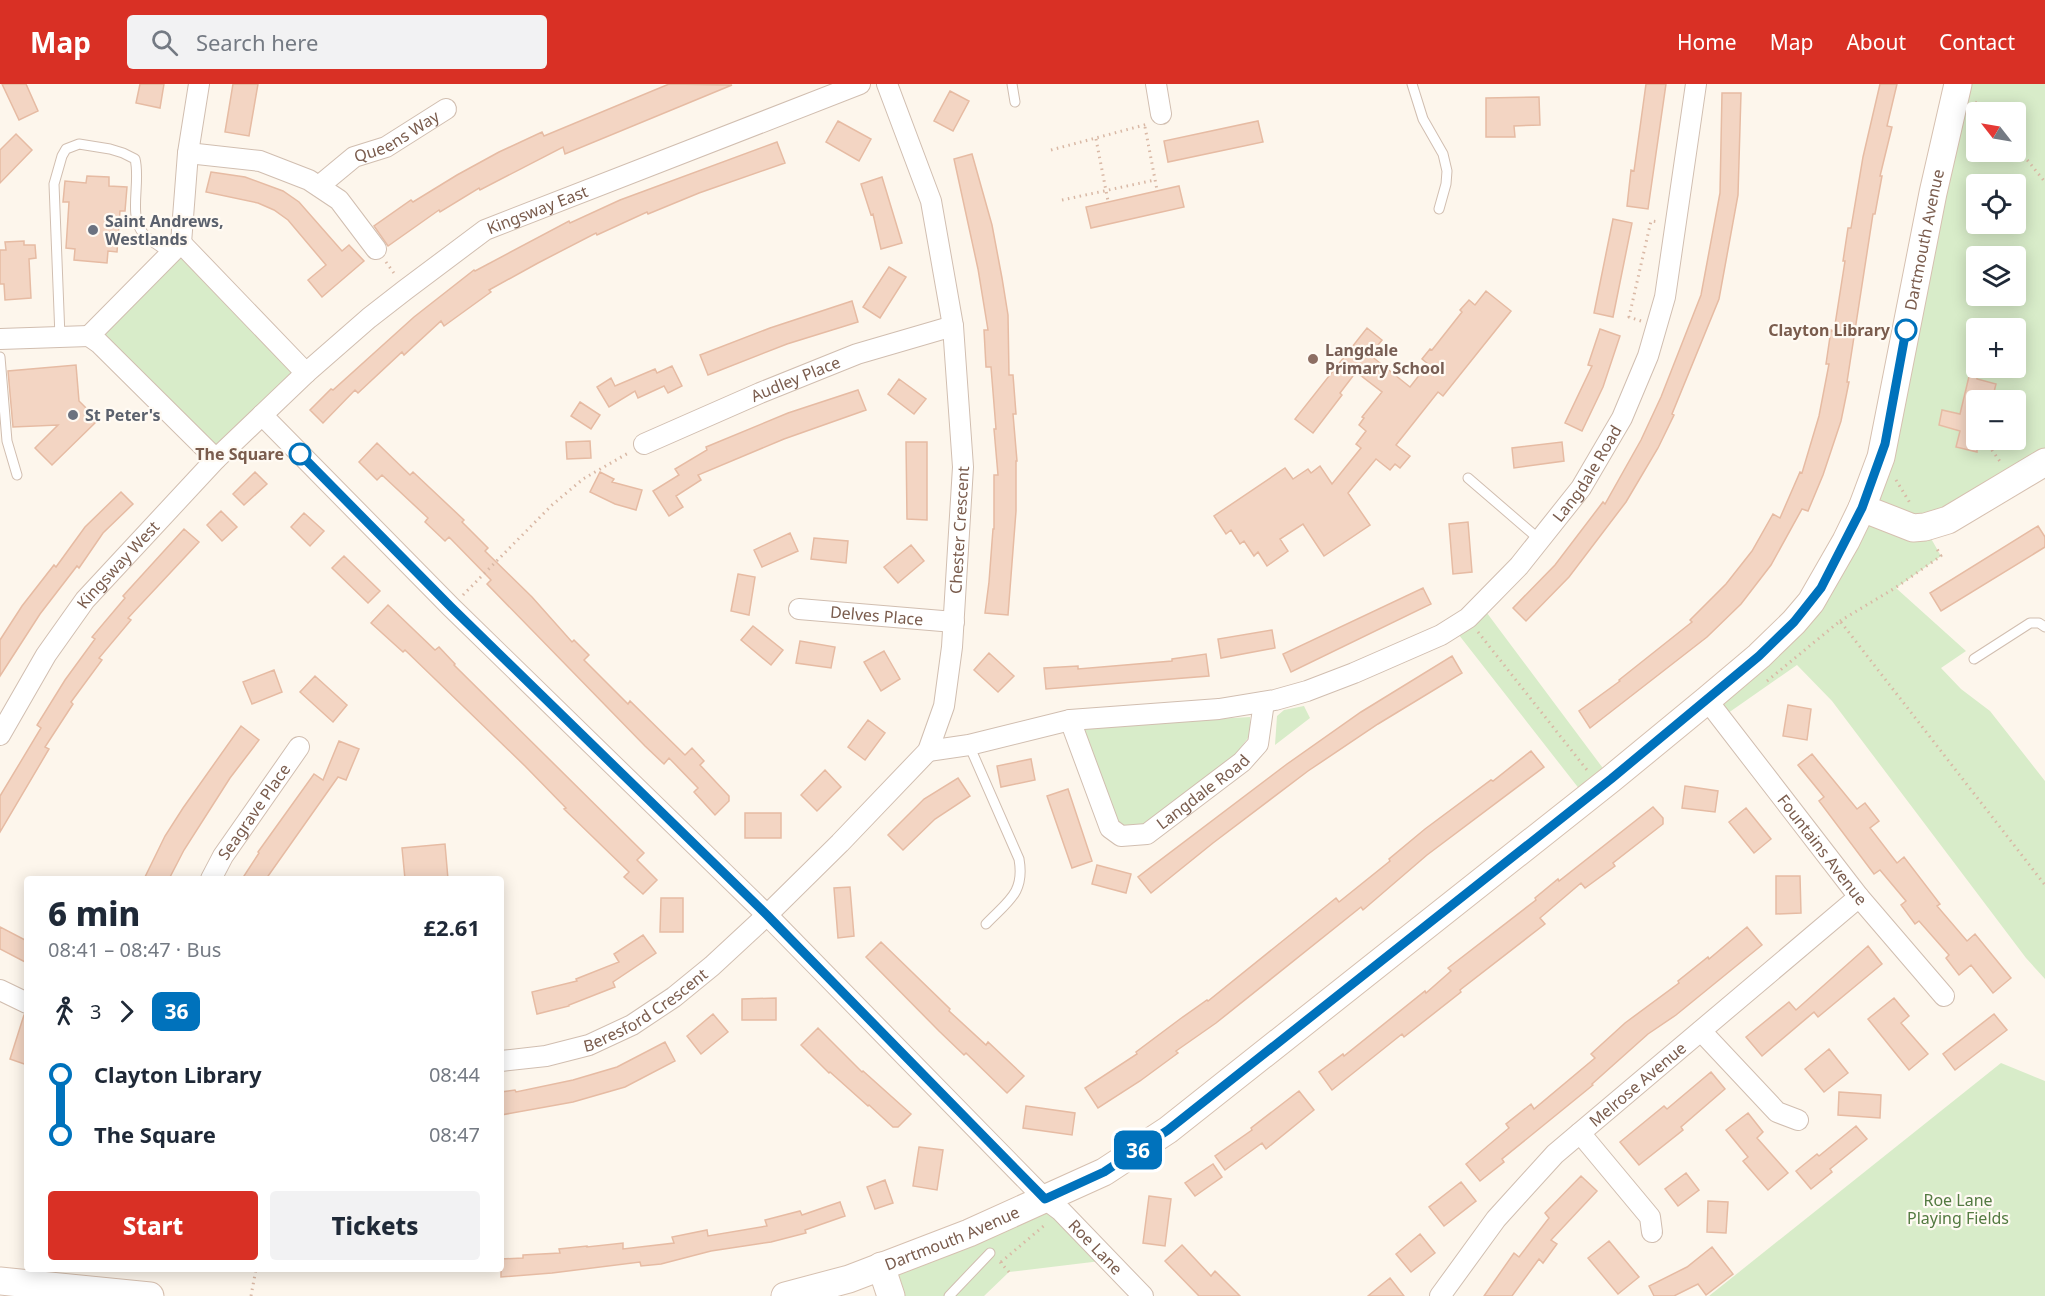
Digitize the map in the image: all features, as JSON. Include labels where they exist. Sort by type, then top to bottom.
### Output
[{"type":"street","points":[[89,336],[175,248],[199,84]]},
{"type":"street","name":"Kingsway East","points":[[262,415],[369,318],[485,230],[860,84]]},
{"type":"street","name":"Chester Crescent","points":[[767,915],[928,751],[944,706],[954,622],[963,467],[953,326],[931,201],[887,84]]},
{"type":"street","points":[[1156,84],[1161,114]]},
{"type":"street","name":"Langdale Road","points":[[928,751],[969,745],[1071,720],[1219,709],[1264,702],[1307,691],[1354,673],[1441,634],[1468,618],[1519,566],[1581,488],[1622,418],[1648,356],[1665,297],[1696,84]]},
{"type":"street","name":"Dartmouth Avenue","points":[[785,1296],[849,1279],[1053,1205],[1168,1130],[1600,787],[1759,656],[1811,602],[1826,578],[1862,508],[1881,457],[1933,193],[1958,84]]},
{"type":"street","name":"Queens Way","points":[[319,186],[354,157],[386,147],[446,109]]},
{"type":"street","points":[[188,153],[260,162],[309,180],[339,200],[376,249]]},
{"type":"street","points":[[175,248],[306,373]]},
{"type":"street","name":"Audley Place","points":[[644,444],[760,393],[857,354],[953,326]]},
{"type":"street","points":[[0,339],[89,336],[116,359],[216,459]]},
{"type":"street","name":"Kingsway West","points":[[0,735],[46,655],[85,600],[216,459],[262,415]]},
{"type":"street","name":"Roe Lane","points":[[262,415],[451,607],[767,915],[1143,1296]]},
{"type":"street","points":[[1862,508],[1913,528],[1925,527],[1948,520],[2045,462]]},
{"type":"street","name":"Delves Place","points":[[799,609],[954,622]]},
{"type":"street","name":"Fountains Avenue","points":[[1707,700],[1859,897],[1944,996]]},
{"type":"street","name":"Langdale Road","points":[[1071,720],[1110,828],[1121,836],[1147,834],[1242,762],[1258,744],[1264,702]]},
{"type":"street","name":"Seagrave Place","points":[[213,876],[223,856],[299,747]]},
{"type":"street","name":"Melrose Avenue","points":[[1442,1295],[1496,1219],[1555,1154],[1859,897]]},
{"type":"street","name":"Beresford Crescent","points":[[504,1061],[546,1056],[589,1045],[632,1025],[674,997],[712,966],[767,915]]},
{"type":"street","points":[[0,990],[24,1002]]},
{"type":"street","points":[[1701,1032],[1777,1112],[1798,1120]]},
{"type":"street","points":[[1580,1133],[1650,1217],[1652,1232]]},
{"type":"street","points":[[881,1266],[891,1296]]},
{"type":"street","points":[[0,1281],[150,1296]]},
{"type":"lane","points":[[1012,84],[1015,102]]},
{"type":"lane","points":[[1412,84],[1423,119],[1443,154],[1447,171],[1439,209]]},
{"type":"lane","points":[[60,337],[54,184],[66,149],[79,144],[110,149],[135,159],[138,171],[137,225],[143,235],[175,248]]},
{"type":"lane","points":[[0,357],[7,441],[16,475]]},
{"type":"lane","points":[[1468,478],[1540,540]]},
{"type":"lane","points":[[1974,659],[2030,623],[2039,623],[2045,627]]},
{"type":"lane","points":[[969,745],[1019,859],[1021,872],[1017,892],[986,924]]},
{"type":"lane","points":[[949,1296],[990,1253]]},
{"type":"path","points":[[1051,150],[1145,127],[1161,114]]},
{"type":"path","points":[[1145,127],[1157,190]]},
{"type":"path","points":[[1096,139],[1108,201]]},
{"type":"path","points":[[2026,158],[2045,182]]},
{"type":"path","points":[[1062,200],[1155,180]]},
{"type":"path","points":[[1657,327],[1629,317],[1651,220],[1676,224]]},
{"type":"path","points":[[376,249],[405,290]]},
{"type":"path","points":[[451,607],[552,505],[583,479],[644,444]]},
{"type":"path","points":[[1992,450],[2012,481]]},
{"type":"path","points":[[1767,681],[1840,621],[1896,588],[1941,556],[1881,457]]},
{"type":"path","points":[[1468,618],[1600,787]]},
{"type":"path","points":[[1840,621],[2045,885]]},
{"type":"path","points":[[1000,1263],[1053,1205]]},
{"type":"path","points":[[251,1296],[255,1272]]},
{"type":"green space","points":[[1958,84],[2045,84],[2045,461],[1925,528],[1941,556],[1896,588],[1966,651],[1941,668],[1961,689],[1990,711],[2045,781],[2045,979],[2026,958],[1832,701],[1797,665],[1721,718],[1707,700],[1759,656],[1862,508]]},
{"type":"green space","points":[[181,243],[306,373],[216,459],[89,336]]},
{"type":"green space","points":[[1481,605],[1611,779],[1584,795],[1455,630]]},
{"type":"green space","points":[[1304,706],[1310,718],[1275,745],[1277,716],[1284,710]]},
{"type":"green space","points":[[1250,717],[1251,734],[1232,759],[1138,829],[1119,826],[1079,727]]},
{"type":"green space","name":"Roe Lane Playing Fields","points":[[2001,1063],[2045,1081],[2045,1296],[1709,1296]]},
{"type":"green space","points":[[1045,1199],[1109,1260],[1009,1272],[984,1296],[891,1296],[881,1266]]},
{"type":"building","points":[[2,84],[26,84],[38,111],[19,120]]},
{"type":"building","points":[[140,84],[164,84],[160,108],[136,103]]},
{"type":"building","points":[[233,84],[258,84],[249,136],[225,132]]},
{"type":"building","points":[[669,84],[732,85],[565,154],[563,147],[480,190],[479,188],[440,212],[439,210],[388,246],[374,226],[411,200],[413,202],[499,152],[542,132],[544,136]]},
{"type":"building","points":[[1646,84],[1666,84],[1648,209],[1627,206]]},
{"type":"building","points":[[1880,84],[1897,84],[1887,126],[1892,127],[1880,176],[1882,176],[1875,214],[1873,214],[1847,382],[1849,382],[1841,421],[1808,511],[1802,509],[1771,565],[1741,604],[1707,637],[1590,728],[1579,711],[1620,681],[1692,622],[1690,620],[1726,584],[1752,551],[1773,514],[1780,518],[1800,472],[1802,473],[1819,416],[1829,364],[1826,364],[1831,330],[1834,331],[1845,261],[1843,261],[1848,228],[1851,228],[1863,157]]},
{"type":"building","points":[[950,91],[969,101],[953,131],[934,121]]},
{"type":"building","points":[[1722,93],[1741,93],[1738,195],[1719,299],[1672,414],[1674,415],[1658,448],[1626,502],[1569,577],[1526,621],[1513,608],[1555,565],[1603,502],[1605,504],[1641,440],[1661,397],[1701,295],[1720,193]]},
{"type":"building","points":[[1539,97],[1540,125],[1514,126],[1515,137],[1486,137],[1486,98]]},
{"type":"building","points":[[838,121],[871,139],[859,161],[826,142]]},
{"type":"building","points":[[1258,121],[1263,142],[1168,162],[1164,141]]},
{"type":"building","points":[[16,134],[32,150],[0,183],[0,150]]},
{"type":"building","points":[[777,142],[785,163],[699,193],[648,214],[647,212],[597,235],[596,233],[538,263],[489,290],[491,292],[444,326],[441,321],[404,355],[402,352],[358,393],[355,390],[323,423],[310,410],[414,317],[474,270],[569,221],[570,223],[620,200]]},
{"type":"building","points":[[972,154],[992,225],[1002,278],[1008,315],[1009,375],[1013,375],[1016,414],[1013,414],[1017,461],[1016,511],[1008,615],[985,613],[994,529],[994,475],[998,475],[994,429],[996,429],[991,367],[986,367],[984,330],[988,330],[978,269],[954,159]]},
{"type":"building","points":[[211,172],[245,177],[283,191],[299,202],[342,251],[349,245],[364,261],[322,297],[308,280],[326,265],[288,220],[258,203],[206,192]]},
{"type":"building","name":"Saint Andrews, Westlands","points":[[87,176],[109,177],[109,186],[127,187],[125,211],[120,211],[117,252],[108,251],[107,263],[74,260],[75,249],[66,248],[69,202],[63,202],[65,181],[86,183]]},
{"type":"building","points":[[882,177],[902,243],[881,249],[873,214],[871,215],[861,184]]},
{"type":"building","points":[[1179,186],[1184,207],[1091,228],[1086,207]]},
{"type":"building","points":[[1613,219],[1632,223],[1613,317],[1594,313]]},
{"type":"building","points":[[24,241],[24,245],[35,245],[36,258],[29,259],[31,298],[5,300],[4,284],[0,284],[0,250],[6,250],[5,242]]},
{"type":"building","points":[[889,267],[906,277],[880,318],[863,307]]},
{"type":"building","points":[[1486,291],[1511,311],[1443,396],[1438,392],[1396,445],[1410,456],[1400,468],[1395,464],[1390,470],[1376,459],[1348,493],[1370,525],[1324,556],[1303,524],[1280,539],[1288,551],[1267,566],[1258,552],[1254,556],[1244,541],[1240,544],[1231,530],[1226,534],[1214,516],[1285,468],[1293,479],[1308,469],[1311,473],[1320,466],[1332,484],[1361,448],[1356,444],[1366,431],[1359,425],[1364,418],[1362,417],[1382,392],[1356,372],[1340,393],[1342,395],[1313,433],[1295,419],[1367,328],[1382,340],[1370,355],[1410,387],[1428,364],[1422,359],[1462,312],[1460,310],[1469,300],[1475,305]]},
{"type":"building","points":[[852,301],[858,322],[787,344],[708,375],[700,355],[770,328]]},
{"type":"building","points":[[1600,329],[1620,336],[1603,387],[1582,431],[1565,423],[1592,366],[1588,365]]},
{"type":"building","name":"St Peter's","points":[[76,365],[79,401],[98,420],[52,465],[35,448],[58,425],[13,427],[8,371]]},
{"type":"building","points":[[672,366],[682,386],[668,393],[664,386],[638,398],[635,391],[609,407],[597,387],[611,378],[615,386],[655,369],[657,373]]},
{"type":"building","points":[[1969,378],[1996,384],[1994,390],[1966,390],[1966,449],[1956,447],[1960,431],[1939,425],[1942,410],[1960,414]]},
{"type":"building","points":[[899,379],[926,399],[914,414],[888,394]]},
{"type":"building","points":[[858,390],[866,410],[784,439],[698,475],[701,480],[676,496],[683,507],[669,516],[653,491],[679,475],[675,469],[707,450],[706,447],[788,413]]},
{"type":"building","points":[[580,402],[600,415],[591,429],[571,416]]},
{"type":"building","points":[[590,441],[591,458],[567,459],[566,442]]},
{"type":"building","points":[[906,442],[927,442],[927,520],[907,519]]},
{"type":"building","points":[[1562,442],[1564,461],[1514,468],[1512,448]]},
{"type":"building","points":[[377,443],[410,475],[413,472],[464,520],[462,522],[488,548],[485,551],[532,597],[572,642],[574,640],[589,655],[584,660],[628,704],[630,701],[685,755],[692,748],[704,761],[700,765],[729,796],[729,801],[715,815],[694,792],[698,788],[669,758],[664,764],[645,746],[487,584],[491,580],[449,537],[445,541],[425,522],[428,518],[382,475],[377,480],[359,462]]},
{"type":"building","points":[[255,472],[267,484],[244,505],[233,494]]},
{"type":"building","points":[[600,472],[614,479],[612,482],[642,490],[636,510],[615,504],[590,492]]},
{"type":"building","points":[[121,492],[133,504],[103,533],[79,568],[77,566],[40,614],[0,676],[0,640],[22,606],[54,565],[56,567],[85,527]]},
{"type":"building","points":[[221,511],[237,527],[222,541],[207,525]]},
{"type":"building","points":[[304,513],[324,531],[310,546],[291,527]]},
{"type":"building","points":[[1468,522],[1472,572],[1453,574],[1449,524]]},
{"type":"building","points":[[2038,526],[2045,537],[2045,547],[1941,611],[1930,593]]},
{"type":"building","points":[[184,529],[199,542],[128,618],[131,620],[99,658],[102,660],[71,702],[73,704],[45,747],[49,749],[0,832],[0,796],[41,728],[37,725],[65,680],[95,639],[92,637],[125,598],[123,596]]},
{"type":"building","points":[[790,533],[798,551],[762,567],[754,550]]},
{"type":"building","points":[[814,538],[848,541],[846,563],[811,559]]},
{"type":"building","points":[[911,545],[924,561],[898,583],[884,567]]},
{"type":"building","points":[[344,556],[380,591],[368,603],[332,568]]},
{"type":"building","points":[[738,574],[755,577],[749,615],[731,611]]},
{"type":"building","points":[[1423,588],[1431,604],[1291,672],[1283,654]]},
{"type":"building","points":[[388,605],[435,650],[439,647],[454,665],[644,853],[637,860],[657,880],[643,894],[624,877],[629,872],[564,809],[566,808],[525,766],[405,650],[403,652],[371,623]]},
{"type":"building","points":[[753,626],[783,650],[771,665],[741,640]]},
{"type":"building","points":[[1272,630],[1275,648],[1221,658],[1218,639]]},
{"type":"building","points":[[800,641],[835,647],[831,668],[796,663]]},
{"type":"building","points":[[884,651],[900,679],[881,691],[864,662]]},
{"type":"building","points":[[989,653],[1014,676],[998,692],[974,670]]},
{"type":"building","points":[[1206,654],[1209,676],[1046,689],[1044,668],[1078,666],[1078,669],[1172,661],[1172,659]]},
{"type":"building","points":[[1452,656],[1462,673],[1378,724],[1308,771],[1151,893],[1138,877],[1287,764],[1361,712]]},
{"type":"building","points":[[274,670],[282,692],[252,704],[243,682]]},
{"type":"building","points":[[315,676],[347,705],[333,722],[300,692]]},
{"type":"building","points":[[1788,705],[1811,709],[1807,740],[1783,736]]},
{"type":"building","points":[[868,720],[885,733],[865,760],[848,747]]},
{"type":"building","points":[[241,726],[259,740],[230,778],[184,850],[171,876],[145,876],[165,836]]},
{"type":"building","points":[[339,741],[359,749],[346,780],[338,777],[268,876],[244,876],[258,852],[314,774],[323,780]]},
{"type":"building","points":[[1531,751],[1544,767],[1427,855],[1363,910],[1361,907],[1216,1023],[1176,1051],[1178,1053],[1098,1108],[1085,1088],[1137,1054],[1136,1052],[1180,1019],[1208,1001],[1336,898],[1339,902],[1425,829]]},
{"type":"building","points":[[1812,754],[1857,809],[1865,803],[1879,821],[1870,828],[1897,863],[1904,857],[1940,904],[1937,906],[1967,941],[1975,934],[2011,978],[1993,993],[1971,965],[1959,975],[1946,958],[1949,955],[1919,921],[1915,924],[1901,905],[1906,901],[1880,870],[1874,874],[1819,801],[1824,797],[1798,765]]},
{"type":"building","points":[[1031,759],[1035,780],[1001,787],[997,766]]},
{"type":"building","points":[[825,770],[841,787],[817,811],[801,795]]},
{"type":"building","points":[[958,778],[970,796],[935,819],[903,850],[888,835],[924,799]]},
{"type":"building","points":[[1685,786],[1718,791],[1715,812],[1682,808]]},
{"type":"building","points":[[1068,789],[1092,861],[1072,868],[1047,796]]},
{"type":"building","points":[[1653,807],[1663,818],[1663,824],[1613,863],[1615,866],[1585,888],[1581,883],[1540,918],[1545,924],[1404,1037],[1402,1034],[1332,1090],[1319,1072],[1343,1054],[1344,1056],[1425,991],[1426,993],[1451,971],[1448,968],[1536,900],[1535,898],[1558,879],[1559,881]]},
{"type":"building","points":[[1746,808],[1771,839],[1754,853],[1729,822]]},
{"type":"building","points":[[745,813],[781,813],[781,838],[745,838]]},
{"type":"building","points":[[445,844],[448,876],[405,876],[402,848]]},
{"type":"building","points":[[1097,865],[1131,874],[1126,893],[1092,884]]},
{"type":"building","points":[[1776,876],[1800,876],[1801,913],[1776,914]]},
{"type":"building","points":[[850,887],[854,936],[838,938],[834,888]]},
{"type":"building","points":[[661,898],[683,898],[683,932],[660,932]]},
{"type":"building","points":[[0,927],[24,939],[24,961],[0,949]]},
{"type":"building","points":[[1747,927],[1762,945],[1676,1015],[1648,1034],[1593,1085],[1502,1159],[1504,1162],[1480,1181],[1466,1164],[1509,1128],[1506,1124],[1531,1104],[1534,1109],[1595,1058],[1591,1054],[1625,1023],[1679,983],[1678,981]]},
{"type":"building","points":[[643,935],[656,953],[613,982],[615,987],[569,1006],[537,1014],[532,992],[577,981],[576,979],[619,962],[614,954]]},
{"type":"building","points":[[881,942],[950,1009],[949,1011],[986,1045],[988,1042],[1024,1076],[1007,1093],[966,1053],[964,1055],[939,1031],[866,957]]},
{"type":"building","points":[[1868,946],[1882,964],[1818,1017],[1814,1012],[1762,1056],[1746,1037],[1789,1002],[1796,1010]]},
{"type":"building","points":[[776,998],[776,1020],[742,1020],[742,999]]},
{"type":"building","points":[[1894,998],[1909,1016],[1901,1023],[1928,1054],[1909,1070],[1868,1019]]},
{"type":"building","points":[[713,1014],[728,1032],[701,1054],[687,1036]]},
{"type":"building","points":[[1994,1014],[2007,1030],[1955,1070],[1943,1054]]},
{"type":"building","points":[[24,1015],[24,1064],[10,1059]]},
{"type":"building","points":[[818,1028],[862,1072],[911,1114],[898,1127],[893,1127],[868,1106],[829,1073],[801,1045]]},
{"type":"building","points":[[665,1042],[675,1061],[625,1087],[573,1102],[504,1114],[504,1092],[515,1090],[516,1092],[573,1080],[617,1067]]},
{"type":"building","points":[[1829,1049],[1848,1073],[1824,1092],[1805,1069]]},
{"type":"building","points":[[1711,1072],[1725,1089],[1681,1127],[1683,1130],[1639,1165],[1620,1142],[1664,1106],[1667,1109]]},
{"type":"building","points":[[1299,1091],[1314,1110],[1266,1149],[1262,1143],[1225,1170],[1215,1156],[1252,1130],[1251,1128]]},
{"type":"building","points":[[1839,1092],[1881,1095],[1880,1118],[1838,1115]]},
{"type":"building","points":[[1026,1106],[1075,1113],[1072,1135],[1023,1128]]},
{"type":"building","points":[[1748,1113],[1763,1132],[1757,1138],[1788,1173],[1768,1190],[1743,1161],[1748,1157],[1726,1130]]},
{"type":"building","points":[[1856,1126],[1867,1139],[1830,1169],[1832,1172],[1811,1189],[1796,1171],[1817,1154],[1819,1156]]},
{"type":"building","points":[[919,1147],[943,1150],[937,1190],[913,1186]]},
{"type":"building","points":[[1213,1164],[1222,1177],[1195,1196],[1185,1183]]},
{"type":"building","points":[[1686,1173],[1699,1190],[1678,1206],[1665,1189]]},
{"type":"building","points":[[1581,1176],[1597,1191],[1551,1240],[1557,1244],[1543,1263],[1539,1259],[1512,1296],[1484,1296],[1514,1253],[1519,1257],[1549,1218],[1545,1213]]},
{"type":"building","points":[[885,1180],[893,1203],[875,1209],[867,1187]]},
{"type":"building","points":[[1461,1182],[1476,1201],[1444,1226],[1429,1207]]},
{"type":"building","points":[[1149,1196],[1171,1199],[1165,1246],[1143,1243]]},
{"type":"building","points":[[1708,1201],[1728,1202],[1726,1233],[1707,1232]]},
{"type":"building","points":[[840,1202],[845,1216],[805,1230],[806,1233],[771,1242],[711,1251],[661,1264],[641,1266],[640,1262],[501,1277],[501,1272],[504,1272],[504,1259],[523,1258],[523,1255],[560,1253],[559,1249],[587,1246],[623,1243],[623,1249],[674,1243],[672,1237],[707,1230],[708,1236],[767,1226],[765,1220],[800,1211],[802,1215]]},
{"type":"building","points":[[1420,1234],[1435,1253],[1411,1272],[1396,1254]]},
{"type":"building","points":[[1609,1241],[1639,1277],[1618,1294],[1588,1258]]},
{"type":"building","points":[[1182,1245],[1211,1276],[1215,1271],[1240,1296],[1199,1296],[1165,1261]]},
{"type":"building","points":[[1712,1247],[1733,1274],[1706,1295],[1698,1284],[1674,1296],[1654,1296],[1649,1286],[1687,1267]]},
{"type":"building","points":[[1390,1278],[1404,1296],[1368,1296]]},
{"type":"bus line","name":"36","points":[[300,454],[451,607],[767,915],[1045,1199],[1104,1172],[1168,1130],[1611,779],[1759,656],[1794,622],[1821,588],[1862,508],[1885,444],[1906,330]]},
{"type":"place","name":"Saint Andrews, Westlands","points":[[93,230]]},
{"type":"place","name":"Clayton Library","points":[[1906,330]]},
{"type":"place","name":"Langdale Primary School","points":[[1313,359]]},
{"type":"place","name":"St Peter's","points":[[73,415]]},
{"type":"place","name":"The Square","points":[[300,454]]}]
